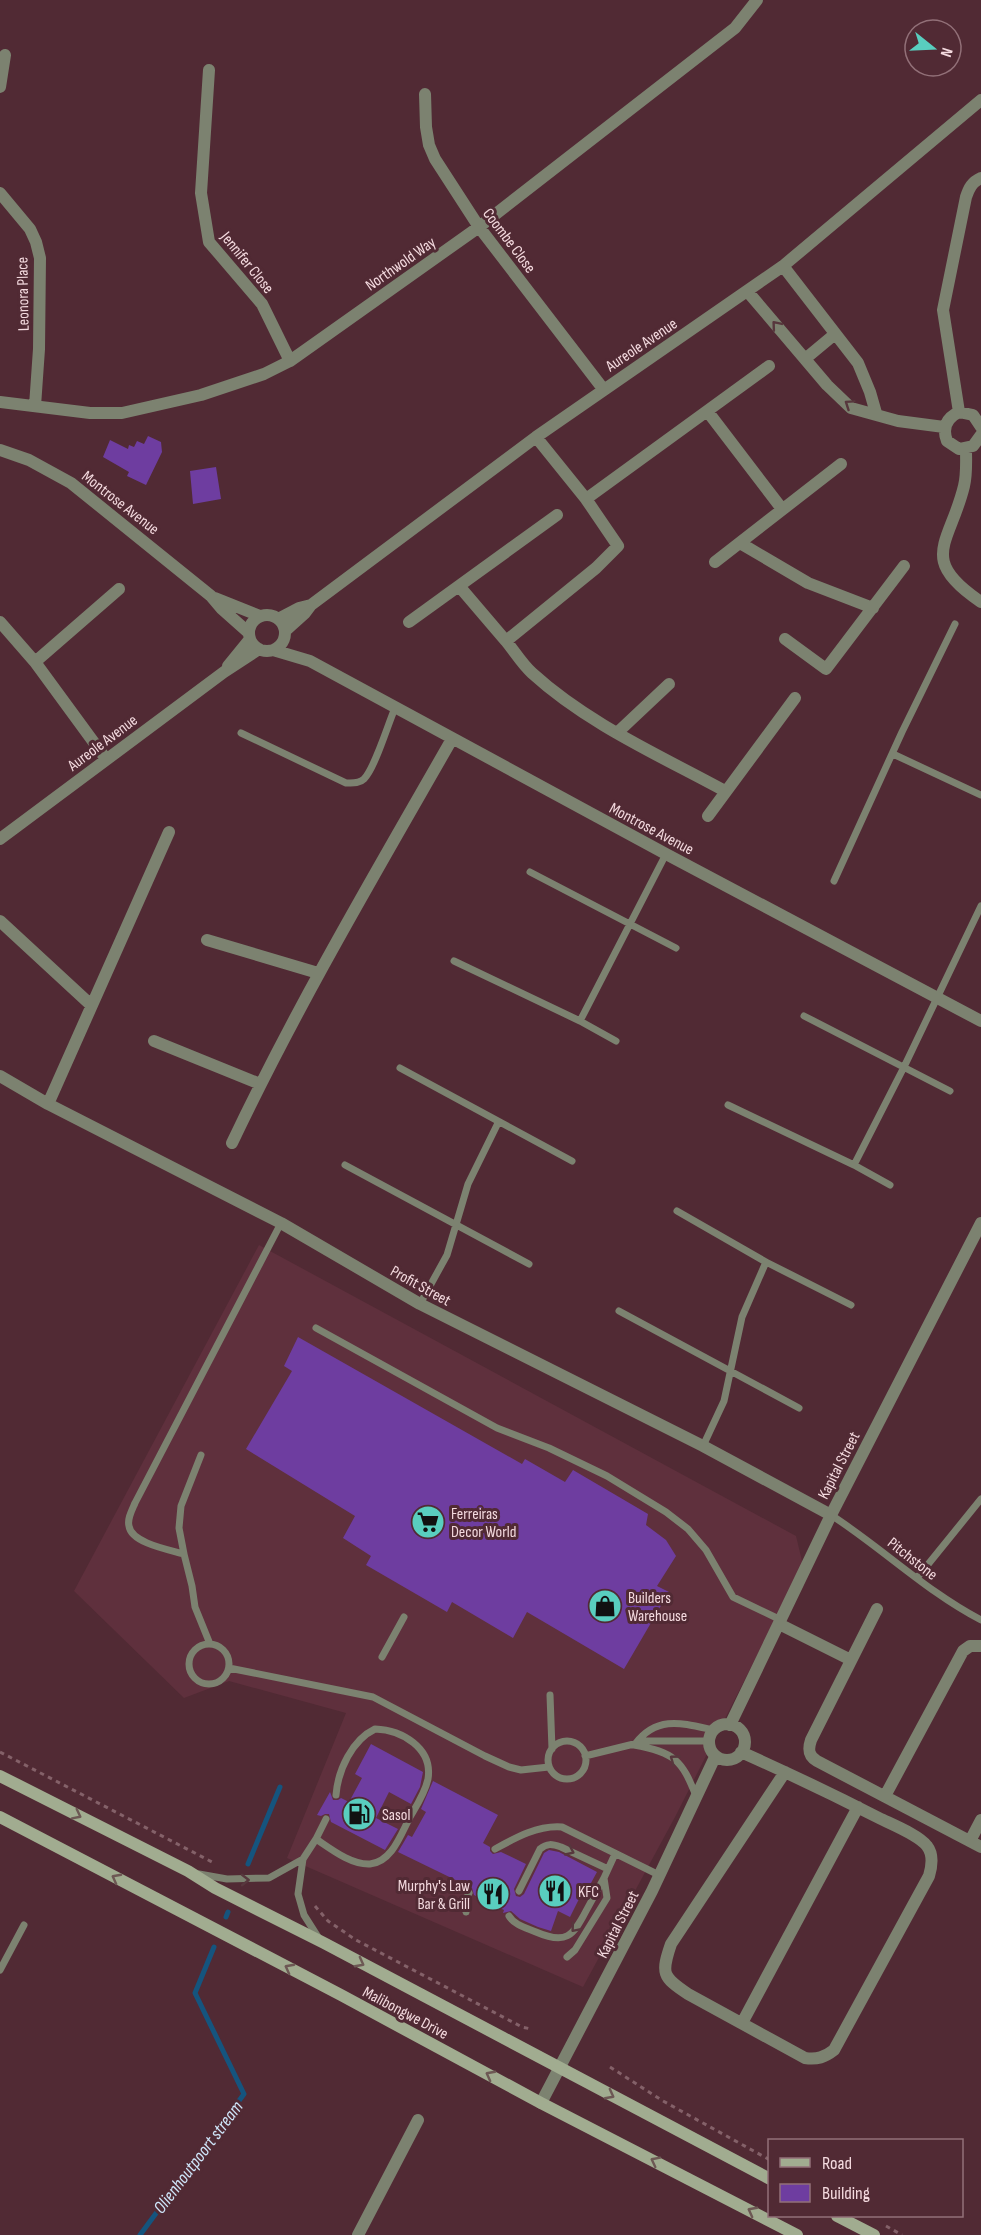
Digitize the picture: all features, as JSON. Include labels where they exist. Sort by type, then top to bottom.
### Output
[{"type":"main road","name":"Malibongwe Drive","points":[[0,1776],[188,1871],[215,1888],[324,1943],[768,2179]]},
{"type":"main road","name":"Malibongwe Drive","points":[[0,1817],[541,2103],[797,2235]]},
{"type":"main road","points":[[839,2217],[874,2235]]},
{"type":"street","name":"Northwold Way","points":[[0,402],[90,413],[122,413],[201,395],[264,374],[290,361],[478,227],[735,28],[757,0]]},
{"type":"street","points":[[0,87],[5,55]]},
{"type":"street","name":"Jennifer Close","points":[[209,70],[201,193],[209,242],[262,304],[290,361]]},
{"type":"street","name":"Coombe Close","points":[[425,94],[426,127],[429,145],[435,159],[478,227],[604,390]]},
{"type":"street","name":"Aureole Avenue","points":[[285,635],[311,605],[536,437],[783,266],[981,100]]},
{"type":"street","points":[[959,412],[943,310],[966,197],[969,188],[981,178]]},
{"type":"street","name":"Leonora Place","points":[[0,193],[30,229],[40,258],[39,349],[35,406]]},
{"type":"street","points":[[783,266],[858,363],[876,413]]},
{"type":"street","points":[[748,292],[827,385],[851,408],[876,413],[898,421],[944,427]]},
{"type":"street","points":[[805,359],[835,334]]},
{"type":"street","points":[[586,499],[769,366]]},
{"type":"street","points":[[708,412],[782,509]]},
{"type":"street","points":[[981,428],[973,415],[959,412],[947,420],[944,427],[947,441],[959,449],[966,449],[978,441],[981,435]]},
{"type":"street","points":[[506,642],[596,568],[618,546],[586,499],[536,437]]},
{"type":"street","points":[[966,449],[965,485],[942,557],[945,568],[953,579],[981,602]]},
{"type":"street","name":"Montrose Avenue","points":[[0,450],[29,460],[71,483],[211,596],[249,636]]},
{"type":"street","points":[[715,562],[841,464]]},
{"type":"street","points":[[409,622],[557,515]]},
{"type":"street","points":[[740,543],[808,583],[873,608]]},
{"type":"street","points":[[785,639],[826,669],[904,566]]},
{"type":"street","points":[[459,586],[530,672],[567,702],[725,791]]},
{"type":"street","points":[[35,662],[119,589]]},
{"type":"street","name":"Montrose Avenue","points":[[211,596],[260,616]]},
{"type":"street","name":"Aureole Avenue","points":[[278,619],[299,608],[311,605]]},
{"type":"street","points":[[271,615],[278,619],[285,635],[278,648],[259,649],[249,636],[252,623],[260,616],[271,615]]},
{"type":"street","points":[[0,622],[35,662],[106,759]]},
{"type":"street","name":"Montrose Avenue","points":[[285,635],[310,661]]},
{"type":"street","name":"Aureole Avenue","points":[[224,672],[249,636]]},
{"type":"street","name":"Aureole Avenue","points":[[0,839],[224,672],[259,649]]},
{"type":"street","name":"Montrose Avenue","points":[[273,650],[310,661],[666,854],[981,1020]]},
{"type":"street","points":[[618,732],[669,684]]},
{"type":"street","points":[[708,816],[795,699]]},
{"type":"street","points":[[232,1143],[318,973],[452,739]]},
{"type":"street","points":[[48,1104],[169,832]]},
{"type":"street","points":[[0,921],[91,1005]]},
{"type":"street","points":[[207,940],[318,973]]},
{"type":"street","points":[[154,1041],[260,1084]]},
{"type":"street","name":"Profit Street","points":[[0,1076],[48,1104],[281,1223],[420,1304],[703,1446],[831,1515]]},
{"type":"street","name":"Kapital Street","points":[[729,1725],[831,1515],[981,1223]]},
{"type":"street","points":[[877,1609],[811,1740],[808,1748],[810,1756],[975,1844],[981,1820]]},
{"type":"street","points":[[780,1622],[851,1660]]},
{"type":"street","points":[[885,1796],[963,1651],[970,1646],[981,1646]]},
{"type":"street","points":[[718,1726],[735,1726],[745,1741],[741,1752],[732,1760],[721,1759],[716,1757],[709,1747],[711,1735],[718,1726]]},
{"type":"street","points":[[741,1752],[780,1770],[858,1807],[926,1844],[930,1852],[932,1865],[923,1888],[834,2050],[823,2057],[805,2058],[675,1985],[666,1974],[665,1964],[672,1944],[780,1770]]},
{"type":"street","name":"Kapital Street","points":[[541,2103],[616,1963],[716,1757]]},
{"type":"street","points":[[742,2023],[858,1807]]},
{"type":"street","points":[[357,2235],[418,2120]]},
{"type":"lane","points":[[834,881],[955,624]]},
{"type":"lane","points":[[241,733],[346,783],[355,783],[363,781],[369,771],[395,708]]},
{"type":"lane","points":[[892,754],[981,795]]},
{"type":"lane","points":[[580,1021],[666,854]]},
{"type":"lane","points":[[530,872],[676,948]]},
{"type":"lane","points":[[854,1165],[938,998],[981,906]]},
{"type":"lane","points":[[454,961],[580,1021],[616,1041]]},
{"type":"lane","points":[[804,1016],[950,1092]]},
{"type":"lane","points":[[400,1068],[572,1161]]},
{"type":"lane","points":[[728,1105],[854,1165],[890,1185]]},
{"type":"lane","points":[[420,1304],[447,1255],[468,1184],[498,1123]]},
{"type":"lane","points":[[345,1166],[529,1264]]},
{"type":"lane","points":[[677,1211],[766,1262],[851,1305]]},
{"type":"lane","points":[[183,1554],[141,1541],[132,1534],[128,1527],[130,1516],[281,1223]]},
{"type":"lane","points":[[703,1446],[724,1401],[742,1317],[766,1262]]},
{"type":"lane","points":[[620,1311],[799,1408]]},
{"type":"lane","points":[[316,1328],[435,1396],[497,1428],[549,1448],[607,1476],[666,1512],[688,1529],[706,1550],[733,1597],[780,1622]]},
{"type":"lane","points":[[201,1455],[181,1506],[179,1528],[195,1607],[210,1644]]},
{"type":"lane","points":[[917,1578],[981,1499]]},
{"type":"lane","name":"Pitchstone","points":[[831,1515],[862,1535],[953,1606],[981,1620]]},
{"type":"lane","points":[[382,1657],[404,1617]]},
{"type":"lane","points":[[210,1644],[224,1650],[229,1668],[222,1679],[210,1684],[197,1680],[189,1669],[190,1656],[199,1646],[210,1644]]},
{"type":"lane","points":[[229,1668],[373,1697],[510,1767],[521,1770],[549,1767]]},
{"type":"lane","points":[[550,1695],[552,1749]]},
{"type":"lane","points":[[634,1744],[644,1732],[653,1726],[689,1725],[711,1735]]},
{"type":"lane","points":[[316,1839],[340,1855],[354,1861],[367,1864],[383,1860],[396,1843],[425,1788],[428,1768],[426,1758],[411,1740],[396,1732],[375,1729],[359,1739],[344,1764],[336,1795]]},
{"type":"lane","points":[[585,1756],[634,1744],[711,1735]]},
{"type":"lane","points":[[569,1741],[580,1747],[585,1756],[583,1770],[574,1778],[562,1779],[552,1773],[549,1767],[548,1761],[556,1744],[569,1741]]},
{"type":"lane","points":[[634,1744],[654,1748],[675,1759],[687,1773],[696,1796]]},
{"type":"lane","points":[[324,1943],[312,1931],[304,1915],[299,1899],[299,1880],[303,1860],[326,1819]]},
{"type":"lane","points":[[495,1849],[522,1836],[552,1826],[562,1827],[659,1875]]},
{"type":"lane","points":[[519,1891],[540,1849],[545,1845],[554,1844],[608,1869]]},
{"type":"lane","points":[[509,1916],[515,1923],[543,1935],[555,1939],[565,1938],[577,1930],[615,1854]]},
{"type":"lane","points":[[188,1871],[227,1880],[260,1880],[269,1878],[303,1860]]},
{"type":"lane","points":[[567,1957],[575,1950],[607,1898],[604,1878]]},
{"type":"lane","points":[[466,1912],[464,1903],[469,1893]]},
{"type":"lane","points":[[0,1970],[24,1925]]},
{"type":"path","points":[[0,1752],[218,1865]]},
{"type":"path","points":[[312,1902],[328,1921],[356,1940],[522,2027],[531,2029]]},
{"type":"path","points":[[610,2067],[672,2106],[768,2159]]},
{"type":"shaded area","points":[[259,1245],[796,1536],[803,1565],[675,1817],[583,1987],[287,1858],[346,1713],[229,1681],[184,1698],[74,1591]]},
{"type":"building","points":[[148,436],[161,442],[162,452],[146,485],[127,476],[129,472],[103,457],[110,440],[128,449],[129,445],[134,447],[137,441],[144,444]]},
{"type":"building","points":[[216,467],[221,499],[193,504],[190,471]]},
{"type":"building","points":[[298,1337],[522,1464],[525,1459],[565,1482],[573,1470],[648,1514],[646,1525],[666,1540],[676,1556],[657,1586],[669,1592],[624,1669],[527,1612],[513,1638],[452,1602],[447,1612],[366,1565],[371,1556],[343,1538],[355,1516],[246,1449],[292,1371],[284,1366]]},
{"type":"building","points":[[371,1744],[423,1772],[420,1787],[411,1804],[389,1792],[376,1818],[398,1829],[385,1850],[331,1822],[329,1814],[317,1815],[330,1792],[333,1800],[341,1798],[349,1802],[362,1778],[355,1774]]},
{"type":"building","points":[[433,1781],[498,1815],[483,1843],[490,1847],[493,1854],[501,1852],[526,1864],[514,1889],[516,1896],[520,1897],[524,1894],[544,1853],[549,1850],[559,1852],[597,1872],[585,1894],[582,1893],[570,1917],[558,1911],[551,1931],[538,1927],[520,1919],[511,1911],[503,1913],[504,1910],[474,1895],[472,1888],[398,1852],[408,1835],[412,1837],[426,1812],[421,1809]]},
{"type":"waterway","name":"Olienhoutpoort stream","points":[[248,1864],[280,1787]]},
{"type":"waterway","name":"Olienhoutpoort stream","points":[[226,1917],[228,1912]]},
{"type":"waterway","name":"Olienhoutpoort stream","points":[[140,2235],[244,2094],[195,1993],[214,1947]]},
{"type":"place","name":"Ferreiras Decor World","points":[[428,1522]]},
{"type":"place","name":"Builders Warehouse","points":[[605,1606]]},
{"type":"place","name":"Sasol","points":[[359,1814]]},
{"type":"place","name":"KFC","points":[[555,1891]]},
{"type":"place","name":"Murphy's Law Bar & Grill","points":[[493,1894]]}]
